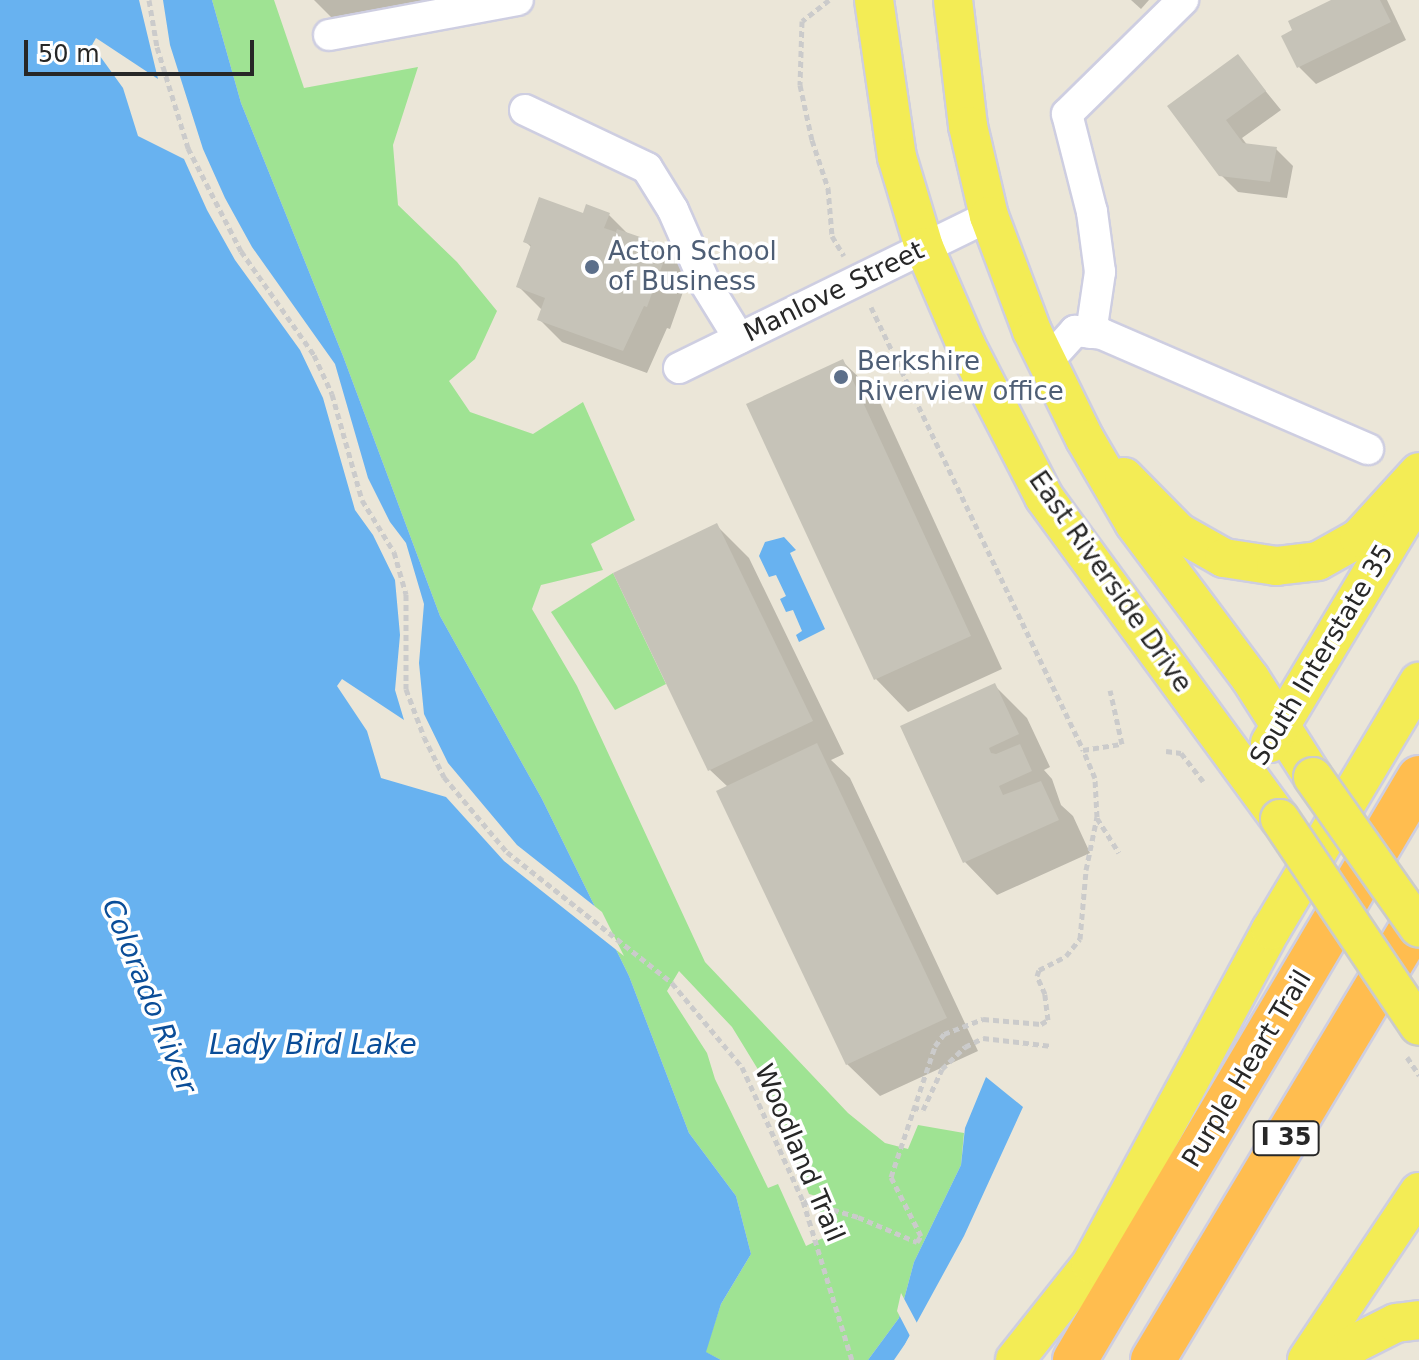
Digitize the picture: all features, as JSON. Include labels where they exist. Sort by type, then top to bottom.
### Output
[{"type":"highway","name":"Purple Heart Trail","points":[[1075,1360],[1419,778]]},
{"type":"highway","name":"I 35","points":[[1153,1360],[1419,916]]},
{"type":"main road","name":"East Riverside Drive","points":[[874,0],[897,157],[924,247],[966,345],[1044,497],[1250,776],[1419,1026]]},
{"type":"main road","name":"East Riverside Drive","points":[[953,0],[968,126],[989,216],[1032,331],[1085,439],[1134,523],[1281,723],[1313,777],[1419,928]]},
{"type":"main road","points":[[1085,439],[1178,532],[1224,558],[1271,566],[1318,561],[1359,538],[1419,472]]},
{"type":"main road","name":"South Interstate 35","points":[[1250,776],[1419,493]]},
{"type":"main road","points":[[1015,1360],[1091,1264],[1271,930],[1419,682]]},
{"type":"main road","points":[[1307,1360],[1419,1192]]},
{"type":"main road","points":[[1334,1360],[1356,1343],[1396,1323],[1419,1320]]},
{"type":"street","points":[[329,35],[518,0]]},
{"type":"street","points":[[1091,333],[1100,272],[1092,212],[1067,114],[1183,0]]},
{"type":"street","points":[[525,110],[647,168],[673,210],[705,283],[739,338]]},
{"type":"street","name":"Manlove Street","points":[[679,368],[989,216]]},
{"type":"street","points":[[1047,362],[1075,331],[1102,334],[1368,449]]},
{"type":"path","name":"Woodland Trail","points":[[149,0],[157,47],[188,148],[241,251],[314,355],[332,394],[362,500],[394,552],[406,594],[408,703],[444,777],[507,852],[672,983],[742,1067],[803,1201],[852,1360]]},
{"type":"path","points":[[803,1201],[858,1217],[917,1242],[921,1236],[891,1177],[935,1046],[944,1034],[983,1019],[1041,1024],[1048,1020],[1045,994],[1037,976],[1043,965],[1066,956],[1080,939],[1086,870],[1097,817],[1095,778],[1083,750],[860,279],[832,236],[828,188],[812,140],[800,85],[802,21],[829,0]]},
{"type":"path","points":[[1083,750],[1122,744],[1110,690]]},
{"type":"path","points":[[1166,751],[1181,753],[1203,781]]},
{"type":"path","points":[[1097,817],[1119,853]]},
{"type":"path","points":[[913,1107],[923,1110],[942,1069],[965,1047],[983,1038],[1052,1046]]},
{"type":"green space","points":[[212,0],[274,0],[304,88],[418,67],[393,145],[398,205],[457,262],[497,311],[475,359],[449,381],[470,412],[533,434],[583,402],[635,520],[591,544],[603,570],[541,585],[532,609],[577,686],[705,962],[848,1113],[885,1143],[908,1149],[918,1125],[964,1133],[961,1165],[914,1262],[899,1318],[868,1360],[721,1360],[705,1352],[721,1304],[751,1254],[736,1196],[689,1133],[629,976],[542,799],[440,616],[343,356],[241,103]],"holes":[[[679,971],[732,1027],[762,1076],[809,1194],[816,1196],[825,1237],[806,1246],[778,1184],[768,1188],[715,1079],[707,1053],[667,991]]]},
{"type":"green space","points":[[613,573],[666,684],[615,710],[551,612]]},
{"type":"water","name":"Lady Bird Lake","points":[[0,0],[212,0],[241,103],[343,356],[440,616],[542,799],[629,976],[689,1133],[736,1196],[751,1254],[721,1304],[706,1352],[721,1360],[0,1360]]},
{"type":"water","points":[[784,537],[796,550],[790,553],[825,629],[799,642],[796,635],[802,631],[793,610],[786,612],[780,599],[786,596],[776,575],[769,577],[759,556],[765,542]]},
{"type":"water","points":[[986,1077],[1023,1107],[964,1236],[905,1344],[894,1360],[868,1360],[899,1318],[914,1262],[961,1165],[965,1128]]},
{"type":"pier","points":[[139,0],[163,0],[170,45],[203,149],[225,198],[252,247],[335,364],[368,478],[390,522],[406,543],[424,604],[419,663],[424,714],[448,763],[517,845],[602,912],[624,956],[504,861],[446,797],[381,778],[367,731],[337,686],[342,679],[404,720],[395,690],[400,635],[395,580],[373,535],[355,510],[323,398],[300,350],[235,260],[207,210],[184,159],[138,136],[123,88],[92,45],[96,38],[158,79]]},
{"type":"pier","points":[[1026,1105],[968,1237],[909,1346],[896,1360],[910,1336],[897,1311],[901,1293],[917,1323],[965,1240]]},
{"type":"building","points":[[1331,0],[1380,0],[1391,22],[1297,68],[1281,36],[1292,30],[1288,21]]},
{"type":"building","points":[[1238,54],[1266,91],[1226,120],[1243,143],[1277,147],[1270,182],[1219,176],[1167,106]]},
{"type":"building","name":"Acton School of Business","points":[[539,197],[583,213],[586,204],[610,213],[604,228],[616,232],[617,229],[669,247],[647,307],[644,306],[623,351],[537,320],[545,298],[516,287],[531,245],[523,242]]},
{"type":"building","points":[[843,359],[971,636],[874,680],[746,404]]},
{"type":"building","points":[[717,523],[813,721],[708,771],[613,573]]},
{"type":"building","points":[[995,683],[1019,734],[989,748],[991,753],[996,754],[1020,744],[1032,771],[999,786],[1003,795],[1041,781],[1059,820],[963,863],[900,726]]},
{"type":"building","points":[[817,743],[947,1018],[846,1065],[716,791]]},
{"type":"place","name":"Acton School of Business","points":[[592,267]]},
{"type":"place","name":"Berkshire Riverview office","points":[[841,377]]},
{"type":"water label","name":"Colorado River","points":[[149,996]]}]
